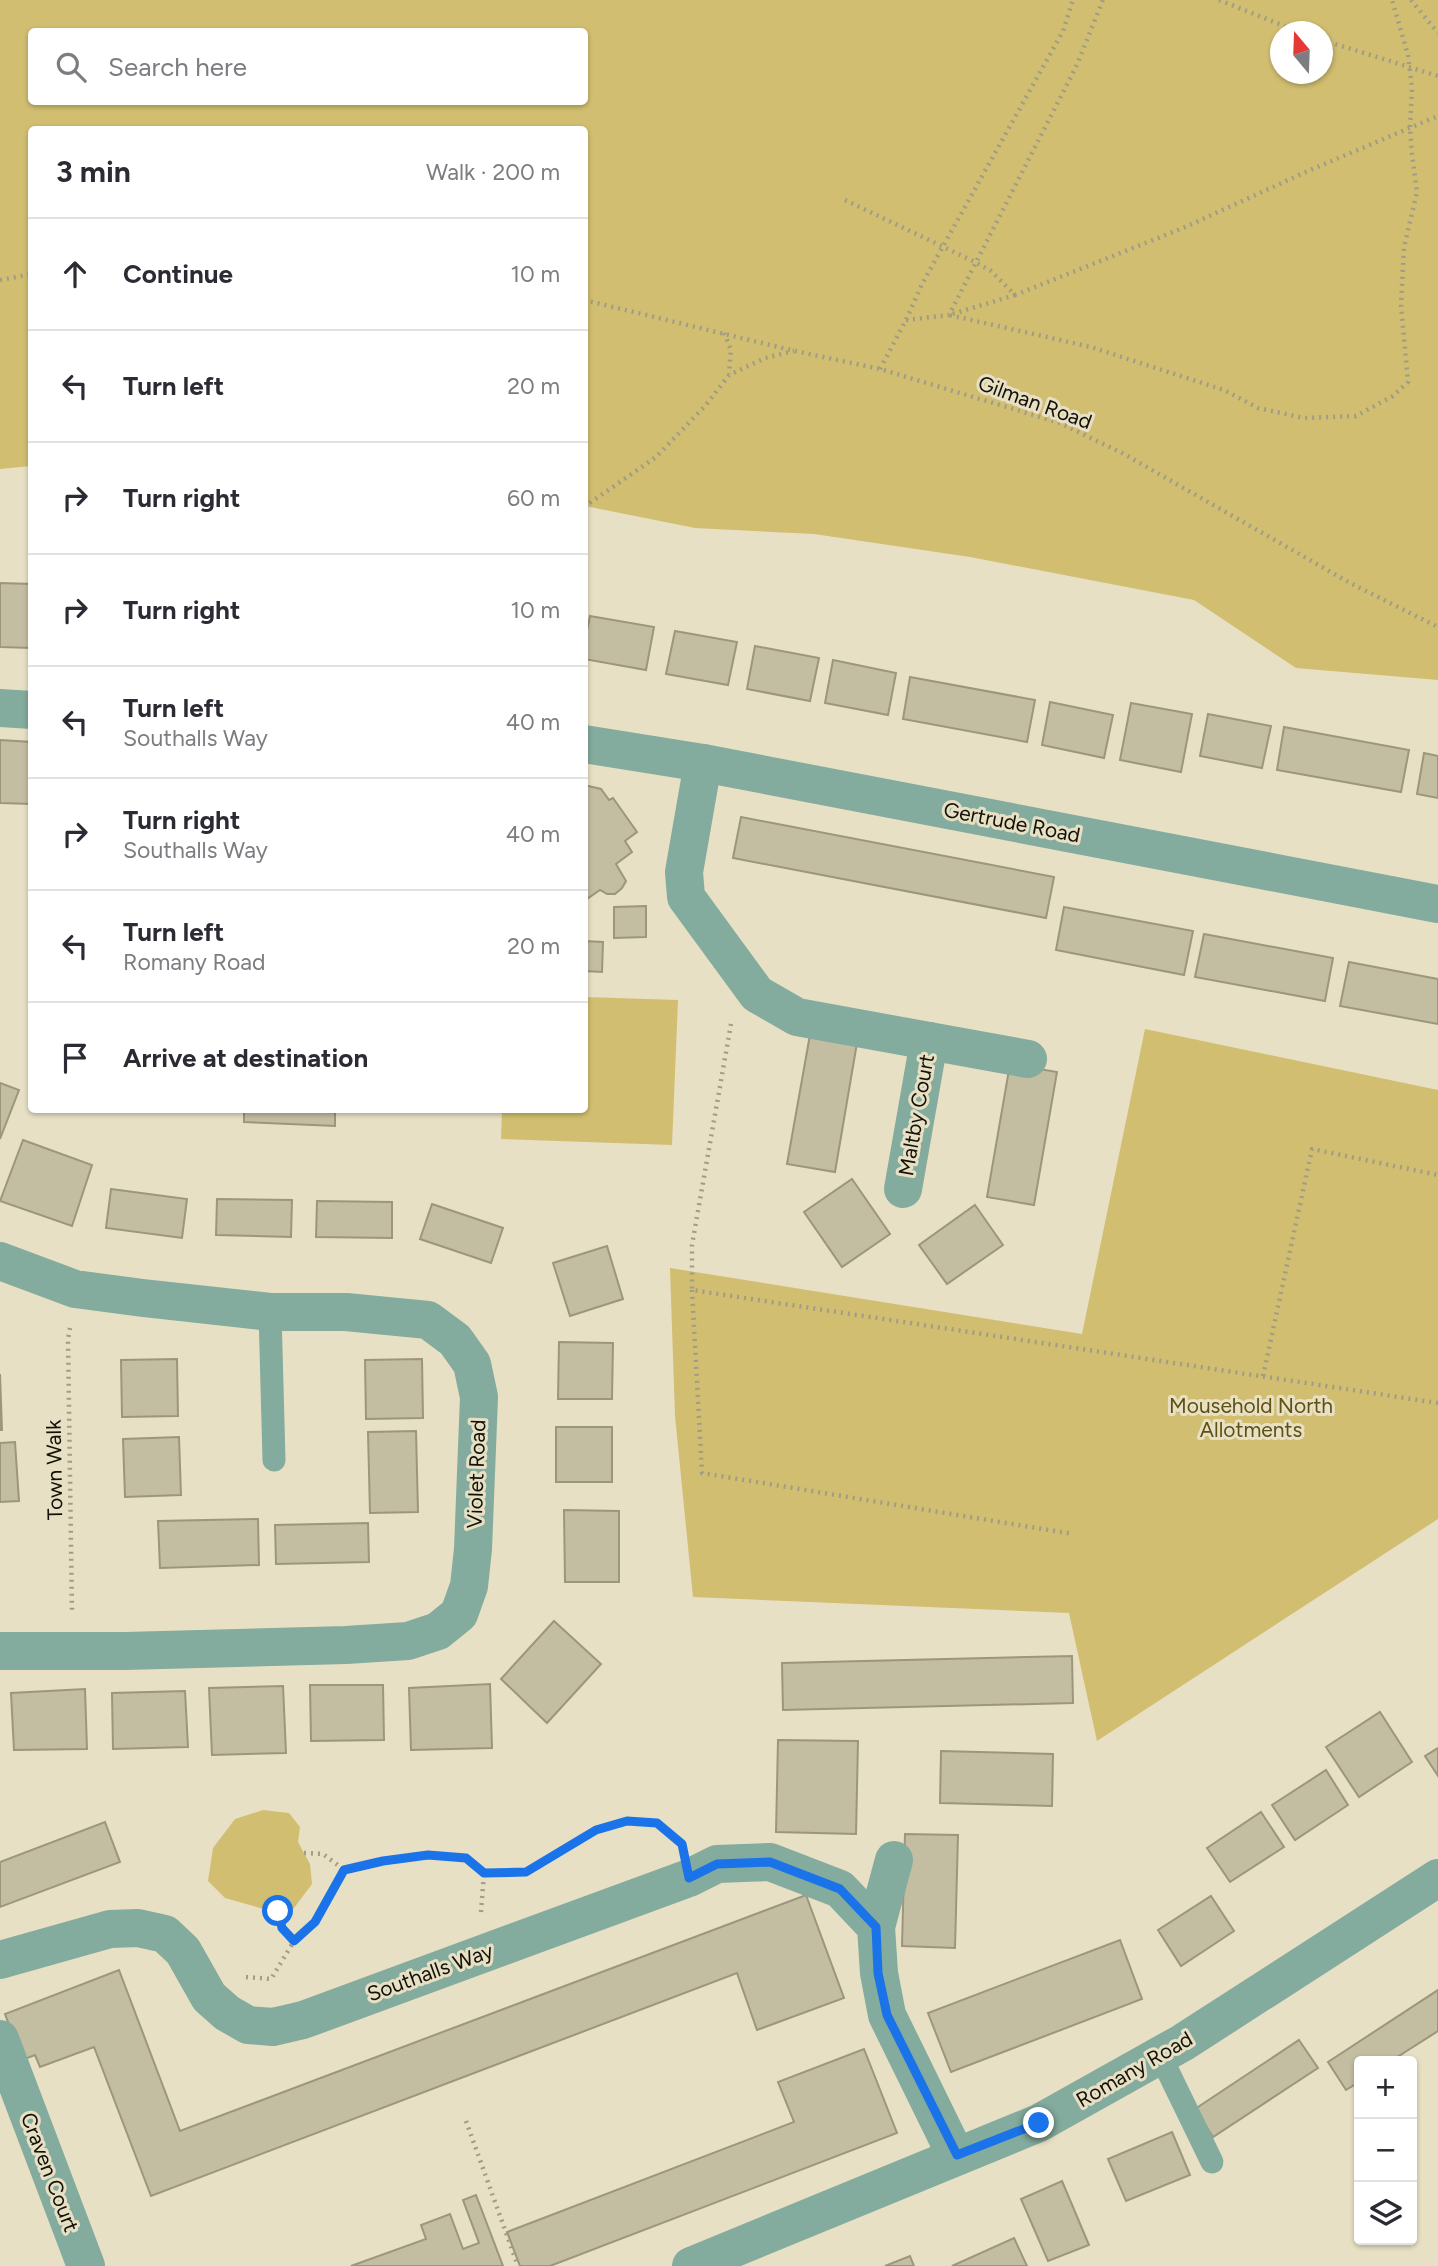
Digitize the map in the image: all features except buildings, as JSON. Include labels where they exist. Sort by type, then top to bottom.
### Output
[{"type":"street","points":[[0,708],[28,710]]},
{"type":"street","name":"Gertrude Road","points":[[588,745],[703,762],[1438,904]]},
{"type":"street","name":"Maltby Court","points":[[703,762],[684,872],[686,897],[757,994],[797,1017],[1028,1059]]},
{"type":"street","name":"Maltby Court","points":[[903,1189],[929,1041]]},
{"type":"street","name":"Violet Road","points":[[0,1261],[75,1289],[270,1312],[346,1312],[428,1320],[455,1340],[472,1364],[479,1397],[473,1549],[468,1586],[459,1614],[438,1631],[408,1642],[346,1645],[0,1651]]},
{"type":"street","points":[[894,1860],[876,1927],[878,1973],[887,2015],[957,2155]]},
{"type":"street","name":"Southalls Way","points":[[0,1960],[110,1929],[138,1928],[165,1934],[183,1951],[209,1997],[227,2013],[248,2025],[273,2027],[303,2020],[689,1878],[717,1864],[770,1862],[840,1889],[876,1927]]},
{"type":"street","name":"Romany Road","points":[[691,2266],[1039,2123],[1194,2036],[1438,1878]]},
{"type":"street","name":"Craven Court","points":[[0,2039],[86,2266]]},
{"type":"lane","points":[[270,1312],[274,1461]]},
{"type":"lane","points":[[1160,2055],[1212,2162]]},
{"type":"path","points":[[880,369],[922,284],[1063,31],[1073,0]]},
{"type":"path","points":[[949,315],[1076,67],[1104,0]]},
{"type":"path","points":[[1219,0],[1272,21]]},
{"type":"path","points":[[949,315],[1091,347],[1148,368],[1224,390],[1258,408],[1304,418],[1356,415],[1393,396],[1408,382],[1401,305],[1404,247],[1417,192],[1410,128],[1412,88],[1392,0]]},
{"type":"path","points":[[1411,0],[1438,33]]},
{"type":"path","points":[[1333,43],[1438,76]]},
{"type":"path","points":[[906,320],[949,315],[1015,295],[1184,228],[1308,171],[1438,116]]},
{"type":"path","points":[[845,201],[975,262],[991,271],[1015,295]]},
{"type":"path","points":[[0,280],[28,275]]},
{"type":"path","name":"Gilman Road","points":[[588,301],[880,369],[1060,423],[1124,454],[1283,546],[1438,627]]},
{"type":"path","points":[[724,333],[731,349],[729,375]]},
{"type":"path","points":[[588,504],[656,457],[698,413],[729,375],[765,358],[795,351]]},
{"type":"path","points":[[741,971],[692,1245],[702,1473],[1073,1534]]},
{"type":"path","points":[[1264,1376],[1312,1149],[1438,1175]]},
{"type":"path","name":"Town Walk","points":[[72,1651],[68,1339],[75,1289]]},
{"type":"path","points":[[692,1290],[1438,1403]]},
{"type":"path","points":[[197,1975],[271,1979],[294,1941],[315,1922],[344,1870],[383,1861],[428,1855],[466,1858],[484,1873],[526,1872],[596,1830],[627,1821],[657,1823],[682,1844],[689,1878]]},
{"type":"path","points":[[304,1853],[323,1854],[344,1870]]},
{"type":"path","points":[[278,1911],[282,1928],[294,1941]]},
{"type":"path","points":[[466,2122],[517,2266]]},
{"type":"green space","points":[[0,0],[1438,0],[1438,680],[1296,668],[1194,600],[970,557],[814,534],[695,528],[588,507],[588,126],[28,126],[28,466],[0,469]]},
{"type":"green space","points":[[588,997],[678,1000],[672,1145],[501,1139],[502,1113],[588,1113]]},
{"type":"green space","name":"Mousehold North Allotments","points":[[1145,1029],[1438,1090],[1438,1519],[1097,1741],[1069,1613],[693,1597],[675,1416],[670,1268],[1082,1334]]},
{"type":"green space","points":[[263,1810],[289,1813],[300,1827],[298,1842],[310,1864],[312,1884],[291,1912],[267,1910],[225,1898],[208,1881],[213,1848],[235,1819]]},
{"type":"route","points":[[278,1911],[282,1928],[294,1941],[315,1922],[344,1870],[428,1855],[466,1858],[484,1873],[526,1872],[596,1830],[627,1821],[657,1823],[682,1844],[689,1878],[717,1864],[770,1862],[840,1889],[876,1927],[878,1973],[887,2015],[905,2056],[957,2155],[1039,2123]]}]
